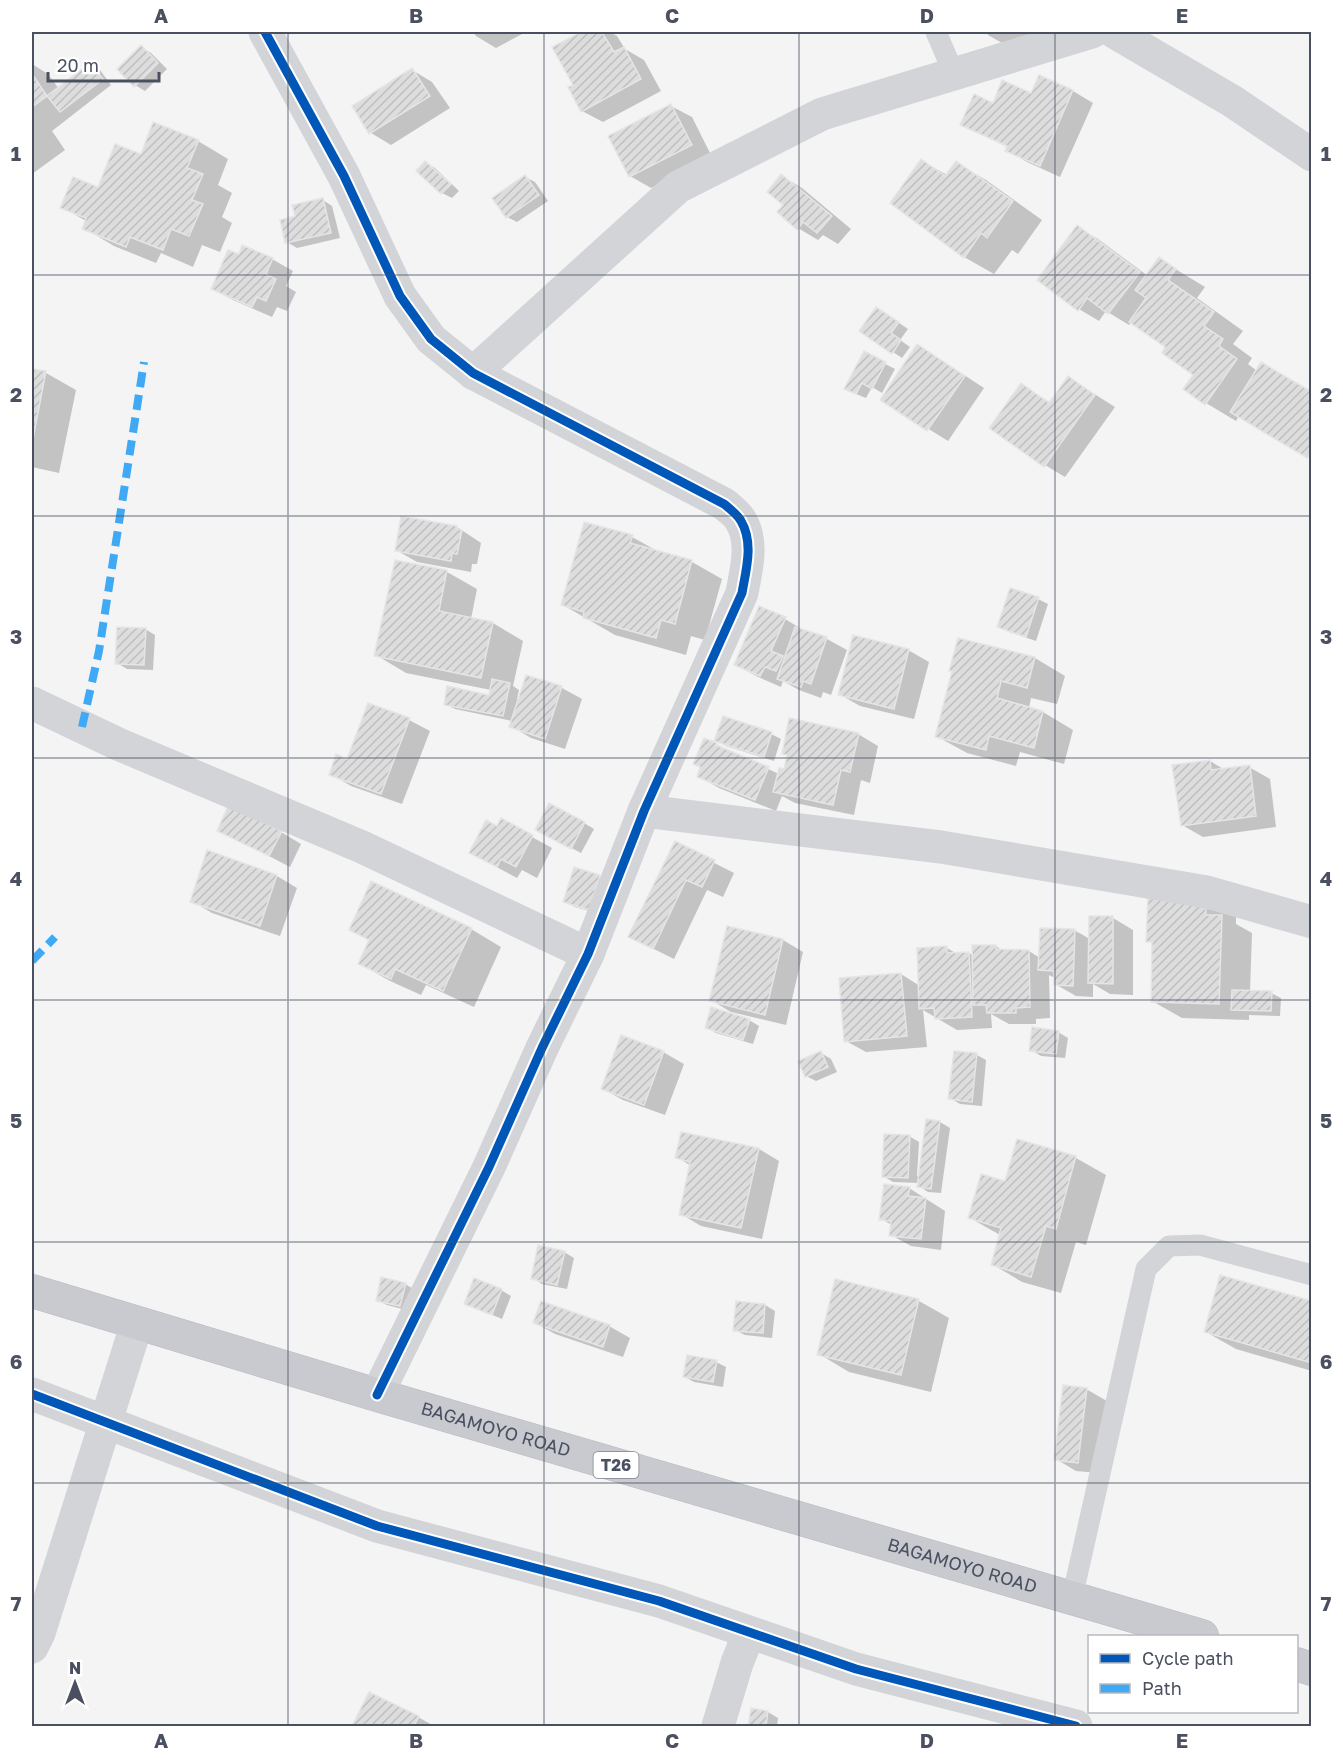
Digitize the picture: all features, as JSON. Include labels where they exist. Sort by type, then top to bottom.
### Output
[{"type":"highway","name":"BAGAMOYO ROAD","points":[[32,1291],[377,1395],[1199,1635]]},
{"type":"street","points":[[265,32],[344,176],[400,296],[432,339],[473,373],[724,504],[741,520],[748,537],[748,564],[742,593],[644,811],[588,954],[542,1048],[489,1167],[377,1395]]},
{"type":"street","points":[[473,373],[678,187],[822,114],[1092,32]]},
{"type":"street","points":[[1114,32],[1232,101],[1311,155]]},
{"type":"street","points":[[32,703],[118,744],[362,847],[588,954]]},
{"type":"street","points":[[644,811],[941,847],[1207,892],[1311,922]]},
{"type":"street","points":[[32,1647],[39,1633],[137,1323]]},
{"type":"street","points":[[32,1394],[377,1526],[658,1601],[856,1669],[1076,1726]]},
{"type":"street","points":[[718,1726],[737,1663],[749,1633]]},
{"type":"lane","points":[[936,32],[954,74]]},
{"type":"lane","points":[[1072,1598],[1146,1269],[1169,1246],[1200,1245],[1311,1275]]},
{"type":"building","points":[[581,32],[602,32],[614,52],[624,47],[641,79],[581,112],[568,87],[573,85],[552,47]]},
{"type":"building","points":[[141,45],[158,63],[134,87],[117,69]]},
{"type":"building","points":[[90,63],[103,79],[60,112],[47,96]]},
{"type":"building","points":[[412,68],[430,96],[369,134],[352,106]]},
{"type":"building","points":[[32,74],[47,96],[32,107]]},
{"type":"building","points":[[1039,75],[1073,90],[1040,166],[1005,151],[1007,146],[960,125],[974,94],[993,103],[1002,80],[1031,93]]},
{"type":"building","points":[[671,104],[692,145],[629,177],[608,136]]},
{"type":"building","points":[[153,122],[199,140],[187,168],[203,174],[192,200],[203,204],[189,236],[171,229],[163,250],[130,237],[126,247],[82,229],[86,218],[60,208],[73,177],[98,187],[115,144],[141,154]]},
{"type":"building","points":[[921,159],[945,176],[956,161],[1013,201],[987,238],[981,233],[964,258],[890,203]]},
{"type":"building","points":[[425,161],[451,184],[441,194],[416,171]]},
{"type":"building","points":[[781,174],[832,216],[817,233],[803,222],[797,230],[777,212],[783,205],[767,192]]},
{"type":"building","points":[[525,175],[539,195],[506,218],[492,198]]},
{"type":"building","points":[[323,198],[331,233],[285,243],[280,220],[295,216],[292,205]]},
{"type":"building","points":[[1077,225],[1140,272],[1108,314],[1087,298],[1078,311],[1037,280]]},
{"type":"building","points":[[242,245],[273,258],[266,274],[276,279],[266,301],[257,297],[252,307],[211,289],[228,250],[239,254]]},
{"type":"building","points":[[1159,257],[1176,269],[1168,280],[1214,312],[1204,326],[1223,339],[1219,346],[1237,359],[1205,405],[1183,389],[1193,375],[1162,353],[1165,347],[1129,322],[1146,298],[1135,290]]},
{"type":"building","points":[[876,307],[899,322],[891,333],[901,340],[892,354],[859,331]]},
{"type":"building","points":[[917,344],[965,376],[927,431],[880,400]]},
{"type":"building","points":[[864,351],[886,362],[872,389],[862,383],[856,394],[844,389]]},
{"type":"building","points":[[1261,362],[1312,392],[1312,450],[1307,458],[1230,412]]},
{"type":"building","points":[[32,369],[46,371],[32,444]]},
{"type":"building","points":[[1068,376],[1095,395],[1044,467],[989,428],[1021,383],[1049,403]]},
{"type":"building","points":[[401,516],[457,526],[457,529],[462,530],[457,554],[452,553],[451,561],[395,551]]},
{"type":"building","points":[[584,522],[633,535],[630,543],[692,560],[675,624],[661,620],[656,638],[583,618],[584,612],[561,605]]},
{"type":"building","points":[[395,560],[447,570],[439,611],[493,622],[481,678],[374,656]]},
{"type":"building","points":[[1010,588],[1039,597],[1026,637],[997,627]]},
{"type":"building","points":[[759,606],[786,617],[771,651],[783,656],[776,671],[765,667],[760,676],[734,665]]},
{"type":"building","points":[[117,627],[146,628],[144,665],[115,664]]},
{"type":"building","points":[[795,627],[827,637],[811,684],[803,681],[801,687],[777,679]]},
{"type":"building","points":[[853,635],[909,649],[894,709],[838,695]]},
{"type":"building","points":[[958,638],[1035,657],[1027,688],[1001,681],[997,698],[1043,711],[1034,748],[989,736],[986,750],[935,737]]},
{"type":"building","points":[[526,675],[562,686],[545,739],[509,727]]},
{"type":"building","points":[[492,679],[510,683],[503,716],[444,705],[447,686],[489,695]]},
{"type":"building","points":[[368,703],[410,718],[381,794],[329,775],[336,754],[347,759]]},
{"type":"building","points":[[723,716],[772,732],[764,757],[714,741]]},
{"type":"building","points":[[789,718],[859,733],[850,772],[841,770],[833,805],[773,792],[779,768],[784,769],[787,755],[782,754]]},
{"type":"building","points":[[704,738],[769,767],[755,800],[697,777],[700,767],[693,764]]},
{"type":"building","points":[[1210,760],[1211,770],[1250,765],[1256,816],[1181,826],[1172,765]]},
{"type":"building","points":[[549,803],[585,822],[571,849],[535,830]]},
{"type":"building","points":[[228,806],[282,831],[269,856],[217,831]]},
{"type":"building","points":[[501,818],[533,835],[516,867],[501,859],[497,867],[469,853],[486,820],[497,826]]},
{"type":"building","points":[[675,841],[715,860],[702,887],[686,880],[653,949],[628,937]]},
{"type":"building","points":[[207,850],[277,875],[260,926],[190,902]]},
{"type":"building","points":[[574,867],[600,875],[589,910],[563,902]]},
{"type":"building","points":[[371,881],[472,928],[443,991],[395,969],[391,979],[358,964],[369,940],[349,930]]},
{"type":"building","points":[[1148,895],[1206,896],[1206,915],[1222,915],[1219,1004],[1151,1002],[1152,942],[1146,942]]},
{"type":"building","points":[[1089,916],[1113,916],[1113,984],[1088,983]]},
{"type":"building","points":[[727,926],[783,939],[765,1015],[709,1001]]},
{"type":"building","points":[[1040,928],[1075,929],[1073,986],[1054,985],[1054,971],[1038,970]]},
{"type":"building","points":[[972,945],[996,945],[996,949],[1029,950],[1030,1007],[1016,1008],[1016,1013],[987,1013],[986,1005],[973,1005]]},
{"type":"building","points":[[947,946],[947,953],[969,952],[972,1017],[935,1019],[934,1008],[919,1009],[917,948]]},
{"type":"building","points":[[901,973],[907,1036],[844,1042],[839,978]]},
{"type":"building","points":[[1232,990],[1272,991],[1271,1011],[1231,1010]]},
{"type":"building","points":[[711,1007],[750,1019],[743,1040],[705,1028]]},
{"type":"building","points":[[1032,1027],[1059,1031],[1056,1054],[1029,1051]]},
{"type":"building","points":[[621,1035],[664,1051],[644,1105],[601,1089]]},
{"type":"building","points":[[821,1051],[828,1067],[805,1077],[798,1061]]},
{"type":"building","points":[[954,1051],[977,1053],[972,1102],[948,1099]]},
{"type":"building","points":[[926,1119],[940,1121],[931,1189],[917,1187]]},
{"type":"building","points":[[681,1132],[759,1148],[741,1228],[679,1215],[690,1162],[675,1158]]},
{"type":"building","points":[[884,1134],[910,1135],[908,1178],[882,1177]]},
{"type":"building","points":[[1017,1139],[1076,1156],[1056,1229],[1046,1226],[1031,1277],[991,1265],[1001,1228],[968,1218],[981,1174],[1005,1181]]},
{"type":"building","points":[[884,1184],[910,1187],[908,1196],[926,1198],[921,1239],[889,1236],[891,1221],[879,1220]]},
{"type":"building","points":[[538,1245],[565,1251],[557,1285],[531,1279]]},
{"type":"building","points":[[1220,1275],[1312,1301],[1312,1363],[1204,1332]]},
{"type":"building","points":[[381,1277],[406,1283],[400,1306],[376,1301]]},
{"type":"building","points":[[474,1278],[502,1289],[492,1315],[464,1304]]},
{"type":"building","points":[[835,1279],[919,1299],[901,1375],[817,1355]]},
{"type":"building","points":[[541,1301],[610,1325],[603,1347],[533,1323]]},
{"type":"building","points":[[736,1301],[765,1304],[763,1333],[733,1331]]},
{"type":"building","points":[[687,1355],[717,1360],[713,1382],[683,1377]]},
{"type":"building","points":[[1063,1385],[1087,1388],[1078,1463],[1054,1460]]},
{"type":"building","points":[[369,1692],[419,1716],[414,1726],[352,1726]]},
{"type":"building","points":[[751,1708],[768,1711],[766,1726],[748,1726]]},
{"type":"marked path","points":[[82,727],[99,651],[144,362]]},
{"type":"marked path","points":[[32,961],[55,937]]},
{"type":"cycle path","points":[[265,32],[344,176],[400,296],[431,339],[473,373],[724,504],[741,521],[748,547],[742,593],[644,811],[588,954],[542,1048],[489,1167],[377,1395]]},
{"type":"cycle path","points":[[32,1394],[377,1526],[659,1601],[856,1669],[1076,1726]]}]
